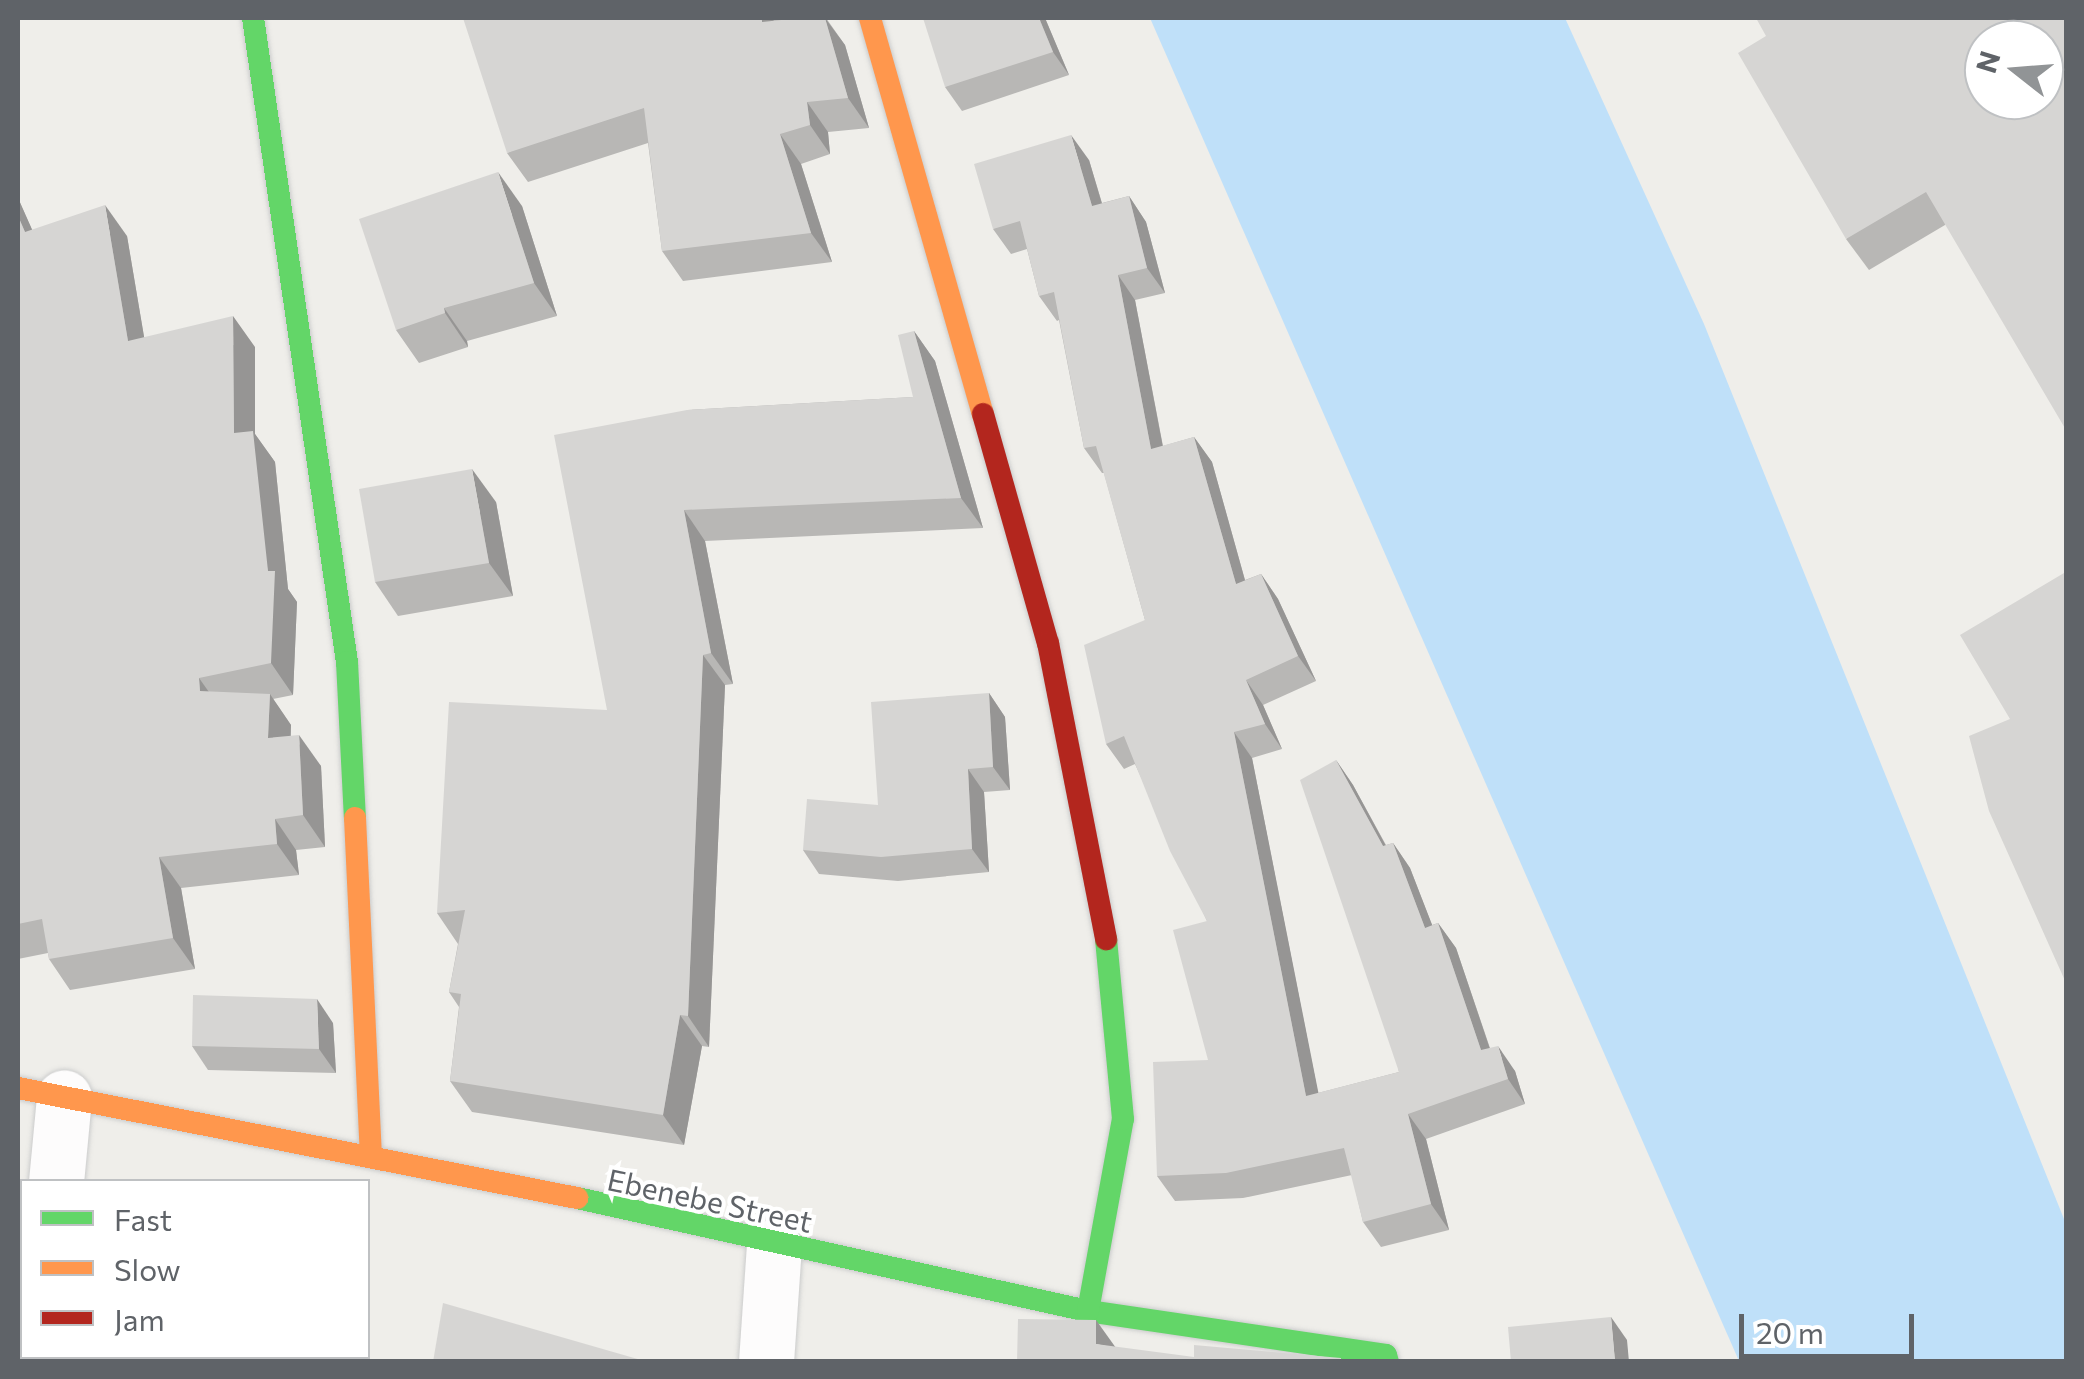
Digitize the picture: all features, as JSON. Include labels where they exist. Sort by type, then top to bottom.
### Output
[{"type":"street","points":[[254,18],[347,662],[370,1154]]},
{"type":"street","points":[[870,18],[1048,643],[1106,940],[1122,1119],[1088,1311]]},
{"type":"street","points":[[41,1092],[56,1179]]},
{"type":"street","name":"Ebenebe Street","points":[[41,1092],[370,1154],[774,1246],[1088,1311],[1386,1355],[1388,1362]]},
{"type":"street","points":[[766,1362],[774,1246]]},
{"type":"water","points":[[1150,18],[1565,18],[1704,324],[2066,1224],[2066,1361],[1739,1361]]},
{"type":"building","points":[[463,18],[761,18],[762,22],[825,18],[848,98],[807,102],[810,125],[780,134],[811,233],[662,251],[644,108],[507,153]]},
{"type":"building","points":[[923,18],[1039,18],[1053,52],[945,87]]},
{"type":"building","points":[[1756,18],[2066,18],[2066,430],[1926,192],[1846,239],[1738,53],[1766,36]]},
{"type":"building","points":[[1071,135],[1092,206],[1129,196],[1147,268],[1118,275],[1151,449],[1194,437],[1236,584],[1261,574],[1298,656],[1246,680],[1265,724],[1234,732],[1306,1096],[1399,1072],[1300,780],[1336,760],[1383,846],[1393,843],[1425,928],[1438,923],[1481,1050],[1498,1046],[1508,1079],[1408,1114],[1431,1204],[1363,1222],[1344,1148],[1226,1173],[1157,1176],[1153,1062],[1208,1060],[1173,930],[1207,921],[1170,851],[1124,736],[1106,744],[1084,645],[1145,620],[1096,446],[1084,448],[1054,292],[1039,296],[1020,221],[993,229],[974,164]]},
{"type":"building","points":[[498,172],[534,283],[444,308],[445,313],[396,330],[359,219]]},
{"type":"building","points":[[105,205],[128,341],[233,316],[234,433],[253,431],[268,571],[275,571],[271,663],[199,678],[200,691],[270,694],[268,738],[299,735],[303,815],[275,819],[277,844],[159,857],[173,938],[49,959],[42,919],[18,924],[18,216],[25,232]]},
{"type":"building","points":[[914,331],[961,498],[684,510],[711,653],[703,655],[688,1016],[680,1015],[663,1115],[450,1081],[461,994],[449,992],[465,910],[437,913],[449,702],[607,710],[554,435],[687,410],[913,397],[898,335]]},
{"type":"building","points":[[472,469],[489,563],[375,582],[359,489]]},
{"type":"building","points":[[2064,573],[2066,983],[1989,811],[1969,736],[2010,719],[1960,635]]},
{"type":"building","points":[[989,693],[993,767],[968,769],[972,849],[881,857],[803,850],[807,799],[878,805],[871,702]]},
{"type":"building","points":[[193,995],[317,999],[319,1049],[192,1046]]},
{"type":"building","points":[[443,1303],[648,1362],[433,1362]]},
{"type":"building","points":[[1611,1317],[1615,1362],[1511,1362],[1508,1327]]},
{"type":"building","points":[[1018,1319],[1096,1320],[1096,1344],[1194,1357],[1194,1345],[1341,1358],[1341,1362],[1017,1362]]},
{"type":"traffic: fast","points":[[253,18],[347,662],[355,818]]},
{"type":"traffic: fast","points":[[1088,1311],[1123,1119],[1106,939]]},
{"type":"traffic: fast","points":[[577,1198],[1088,1311],[1386,1355],[1388,1362]]},
{"type":"traffic: slow","points":[[870,18],[983,414]]},
{"type":"traffic: slow","points":[[355,818],[371,1153]]},
{"type":"traffic: slow","points":[[18,1088],[577,1198]]},
{"type":"traffic: jam","points":[[983,414],[1048,643],[1106,939]]}]
